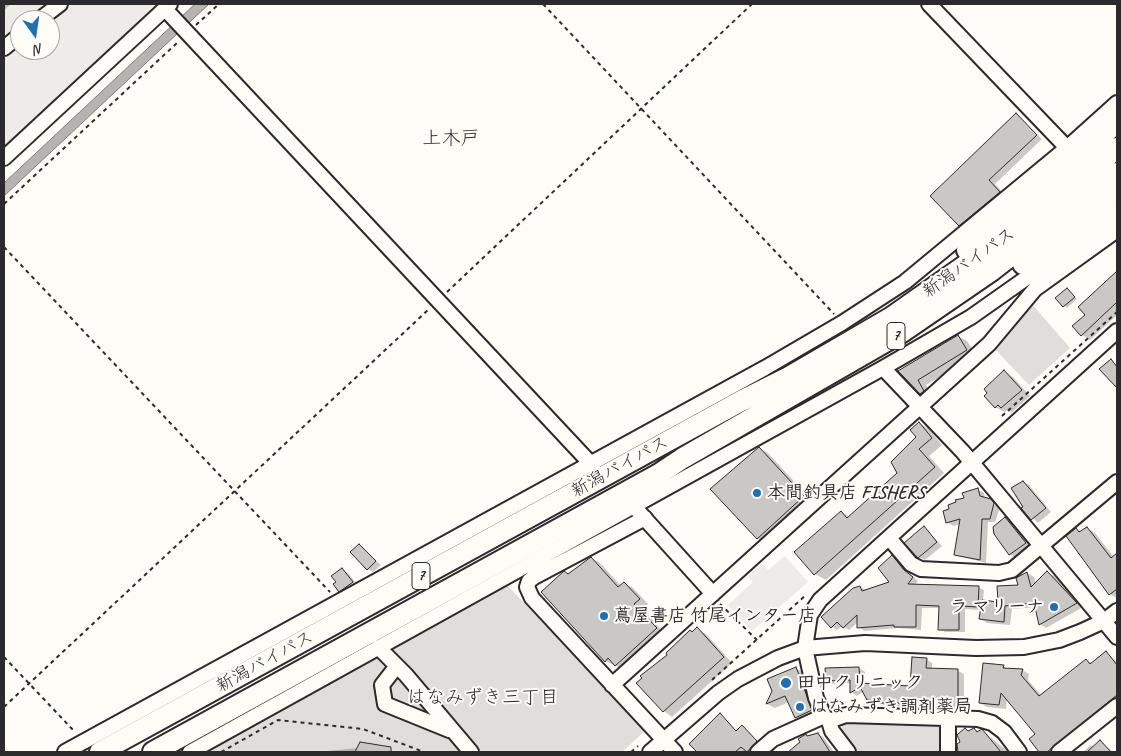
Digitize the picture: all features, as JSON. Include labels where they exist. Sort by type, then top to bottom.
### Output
[{"type":"highway","points":[[741,401],[784,369],[882,312],[953,262],[1037,194],[1117,122]]},
{"type":"highway","name":"新潟バイパス","points":[[92,747],[741,401],[797,373],[892,317],[936,287],[1024,224],[1117,148]]},
{"type":"highway","name":"新潟バイパス","points":[[153,752],[659,474],[682,458],[902,332],[998,266],[1117,173]]},
{"type":"highway","points":[[659,474],[688,466],[902,345],[1117,206]]},
{"type":"street","points":[[929,4],[1069,150]]},
{"type":"street","points":[[4,158],[169,9],[186,32],[439,300],[591,465]]},
{"type":"street","points":[[65,752],[92,747],[337,602],[591,465],[842,323],[904,282],[1069,150],[1117,103]]},
{"type":"street","points":[[190,752],[971,317],[1117,206]]},
{"type":"street","points":[[612,685],[989,344],[1035,289],[1117,230]]},
{"type":"street","points":[[848,752],[832,731],[816,698],[806,648],[810,615],[820,600],[1117,331]]},
{"type":"street","points":[[882,368],[972,463],[1117,637]]},
{"type":"street","points":[[889,538],[911,564],[921,569],[999,573],[1012,570],[1115,489]]},
{"type":"street","points":[[632,505],[713,594]]},
{"type":"street","points":[[644,518],[534,577],[529,581],[528,587],[532,598],[674,752]]},
{"type":"street","points":[[650,752],[718,693],[738,679],[778,658],[806,648],[865,643],[976,648],[1024,647],[1059,640],[1104,622],[1117,611]]},
{"type":"street","points":[[378,647],[396,667],[406,674],[471,752]]},
{"type":"street","points":[[396,667],[382,685],[385,704],[432,721],[454,732]]},
{"type":"street","points":[[1059,752],[1117,706]]},
{"type":"street","points":[[760,752],[773,739],[827,718],[846,715],[978,719],[992,723],[1004,732],[1019,752]]},
{"type":"street","points":[[948,718],[948,752]]},
{"type":"path","points":[[4,204],[186,32],[219,4]]},
{"type":"path","points":[[544,4],[842,323]]},
{"type":"path","points":[[4,707],[752,4]]},
{"type":"path","points":[[4,247],[337,602]]},
{"type":"path","points":[[713,594],[717,602],[757,640]]},
{"type":"path","points":[[4,656],[92,747]]},
{"type":"path","points":[[221,752],[278,720],[363,729],[424,752]]},
{"type":"shaded area","points":[[4,4],[160,4],[4,150]]},
{"type":"shaded area","points":[[195,4],[209,4],[4,196],[4,183]]},
{"type":"shaded area","points":[[1031,303],[1070,348],[1029,385],[994,348]]},
{"type":"shaded area","points":[[785,556],[808,582],[752,631],[728,605],[753,582],[748,576],[762,563],[768,570]]},
{"type":"shaded area","points":[[505,583],[646,730],[622,752],[198,752]]},
{"type":"shaded area","points":[[846,715],[948,718],[948,752],[848,752],[838,740]]},
{"type":"building","points":[[1016,113],[1037,135],[989,180],[1000,192],[959,226],[930,196]]},
{"type":"building","points":[[1117,271],[1117,302],[1081,336],[1072,326],[1085,315],[1078,307]]},
{"type":"building","points":[[1067,288],[1075,297],[1063,307],[1055,298]]},
{"type":"building","points":[[958,335],[967,350],[918,380],[924,391],[920,394],[898,371]]},
{"type":"building","points":[[1111,359],[1117,367],[1117,388],[1099,369]]},
{"type":"building","points":[[1004,370],[1022,390],[1001,408],[998,405],[995,408],[984,396],[987,393],[984,389]]},
{"type":"building","points":[[919,422],[932,438],[919,449],[935,467],[814,575],[794,552],[841,511],[847,518],[897,473],[891,462],[916,437],[910,430]]},
{"type":"building","name":"本間釣具店 FISHERS","points":[[759,447],[804,496],[757,539],[710,489]]},
{"type":"building","points":[[1023,481],[1046,508],[1031,520],[1021,508],[1023,507],[1011,488]]},
{"type":"building","points":[[978,488],[980,496],[991,499],[994,503],[990,519],[982,519],[980,560],[954,555],[960,519],[946,523],[943,511],[949,509],[948,505],[956,502],[955,500],[964,498],[962,493]]},
{"type":"building","points":[[1005,517],[1026,543],[1009,555],[994,534],[993,527]]},
{"type":"building","points":[[924,526],[937,542],[918,558],[904,543]]},
{"type":"building","points":[[1087,527],[1111,558],[1117,553],[1117,589],[1109,595],[1066,536],[1076,528],[1079,532]]},
{"type":"building","points":[[359,544],[376,561],[367,570],[350,552]]},
{"type":"building","points":[[892,555],[904,570],[913,577],[908,584],[979,586],[978,607],[959,606],[959,630],[938,630],[939,606],[916,605],[916,627],[894,627],[894,625],[857,628],[857,615],[843,628],[837,622],[831,628],[821,617],[853,588],[860,586],[862,591],[889,582],[878,568]]},
{"type":"building","name":"蔦屋書店 竹尾インター店","points":[[591,557],[618,587],[624,582],[640,599],[634,604],[657,628],[615,666],[608,658],[605,662],[541,592],[564,571],[568,574]]},
{"type":"building","points":[[342,568],[353,582],[339,592],[333,584],[336,582],[331,576]]},
{"type":"building","points":[[1047,571],[1077,603],[1039,625],[1034,603],[1005,606],[1004,622],[979,619],[982,600],[998,602],[997,586],[1018,585],[1016,578],[1027,572],[1031,587]]},
{"type":"building","points":[[697,627],[724,657],[663,712],[636,683],[642,678],[640,676],[667,655],[666,653],[690,630],[692,632]]},
{"type":"building","points":[[1106,651],[1117,665],[1117,695],[1047,752],[1039,752],[1029,739],[1035,734],[1001,693],[999,705],[979,703],[983,663],[1004,665],[1003,668],[1023,669],[1021,675],[1039,696],[1086,659],[1090,664]]},
{"type":"building","points":[[912,657],[927,658],[926,668],[958,669],[958,710],[904,707],[904,703],[877,703],[877,700],[867,700],[860,687],[850,693],[850,680],[826,681],[825,668],[859,667],[860,683],[910,686]]},
{"type":"building","points":[[796,667],[812,710],[795,718],[785,696],[766,704],[772,691],[767,679]]},
{"type":"building","points":[[720,713],[736,731],[742,725],[757,741],[747,752],[741,747],[735,752],[697,752],[689,744]]},
{"type":"building","points":[[965,728],[968,731],[974,728],[977,732],[982,729],[1001,752],[958,752],[957,744],[960,742],[957,735]]},
{"type":"building","points":[[818,733],[830,752],[788,752],[800,742],[798,739],[806,734],[807,736]]},
{"type":"building","points":[[1100,740],[1111,752],[1087,752]]},
{"type":"building","points":[[360,742],[391,747],[391,752],[355,752]]},
{"type":"place","name":"本間釣具店 FISHERS","points":[[757,493]]},
{"type":"place","name":"ラ マリーナ","points":[[1054,607]]},
{"type":"place","name":"蔦屋書店 竹尾インター店","points":[[604,616]]},
{"type":"place","name":"田中クリニック","points":[[786,683]]},
{"type":"place","name":"はなみずき調剤薬局","points":[[800,707]]},
{"type":"district","name":"上木戸","points":[[451,139]]},
{"type":"district","name":"はなみずき三丁目","points":[[483,698]]}]
